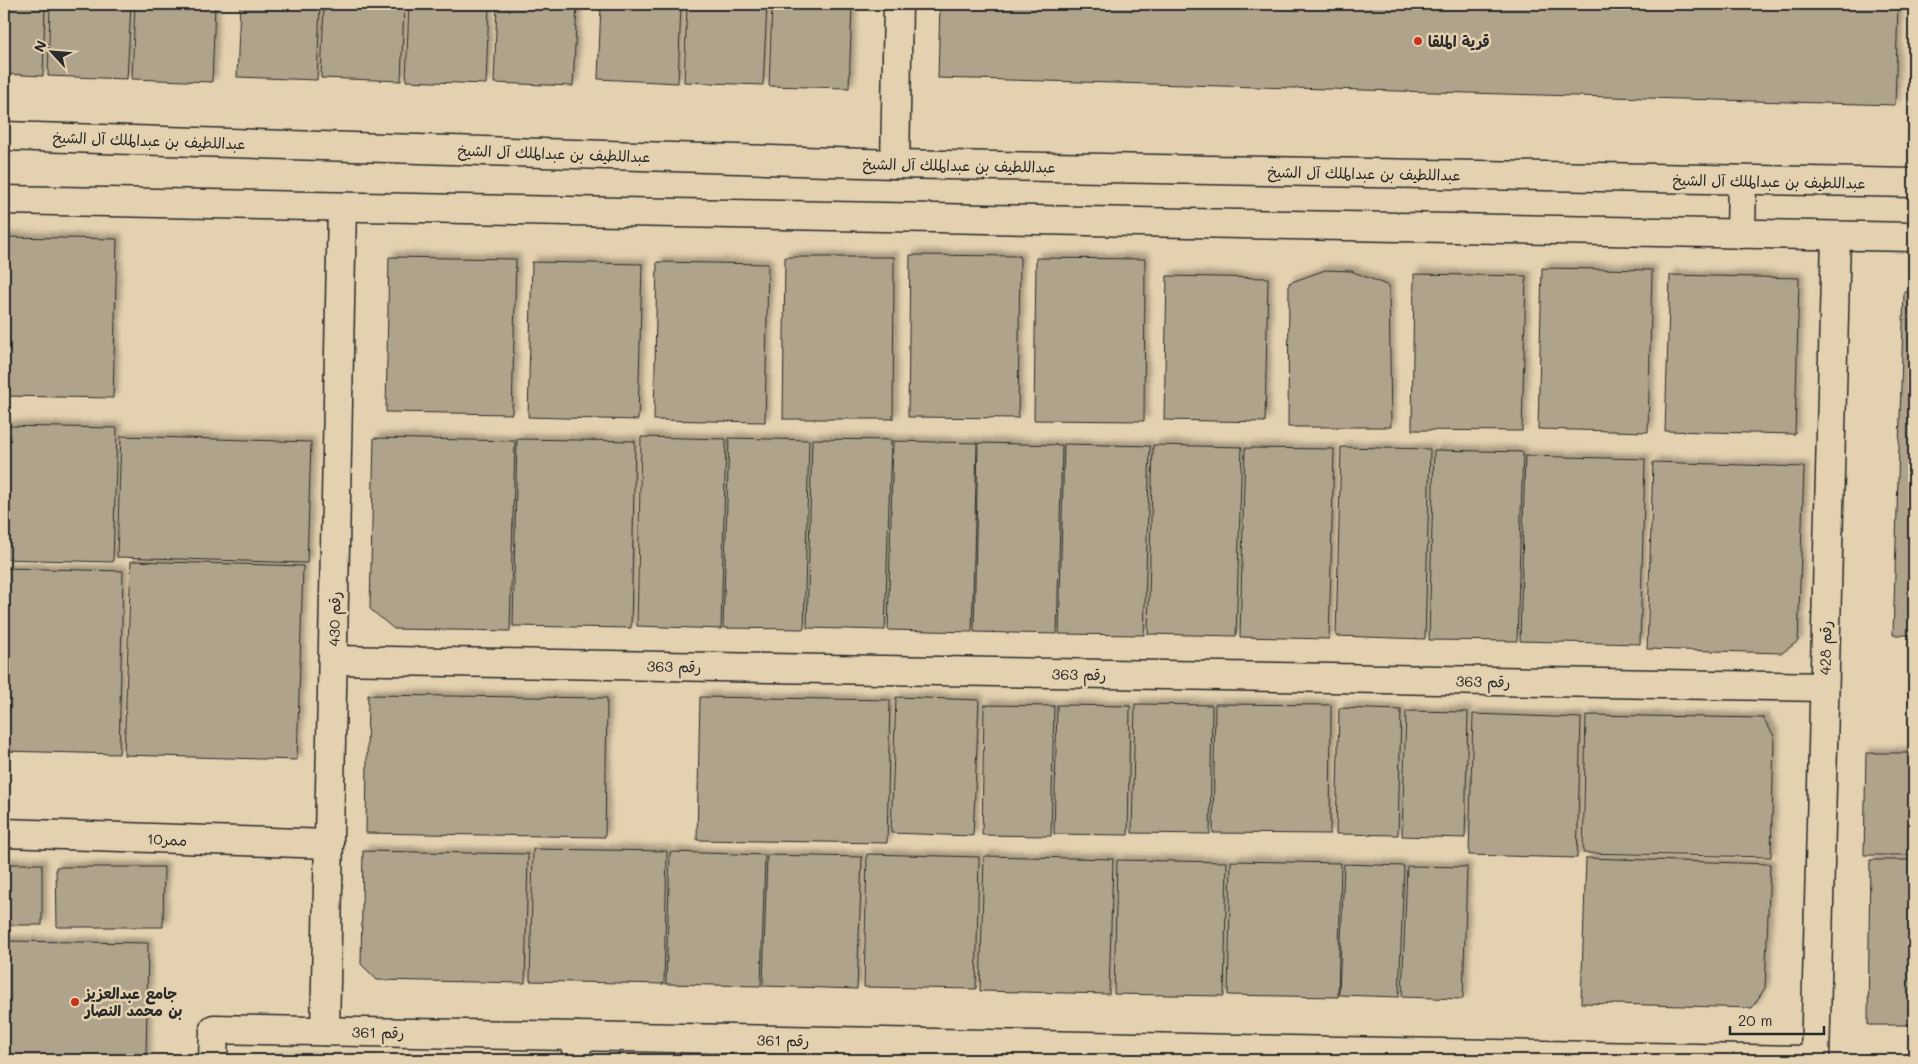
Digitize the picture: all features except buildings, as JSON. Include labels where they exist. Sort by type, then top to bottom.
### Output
[{"type":"street","points":[[896,164],[898,4]]},
{"type":"street","name":"عبداللطيف بن عبدالملك آل الشيخ","points":[[4,136],[896,164],[1914,183]]},
{"type":"street","points":[[1741,234],[1742,181]]},
{"type":"street","points":[[4,200],[1914,236]]},
{"type":"street","name":"رقم 430","points":[[325,1031],[342,207]]},
{"type":"street","name":"رقم 428","points":[[1815,1060],[1836,236]]},
{"type":"street","name":"رقم 363","points":[[333,660],[1824,687]]},
{"type":"street","name":"ممر10","points":[[4,833],[329,844]]},
{"type":"street","name":"رقم 361","points":[[213,1060],[214,1029],[325,1031],[577,1048],[1801,1060]]},
{"type":"place","name":"قرية الملقا","points":[[1418,41]]},
{"type":"place","name":"جامع عبدالعزيز بن محمد النصار","points":[[75,1002]]}]
